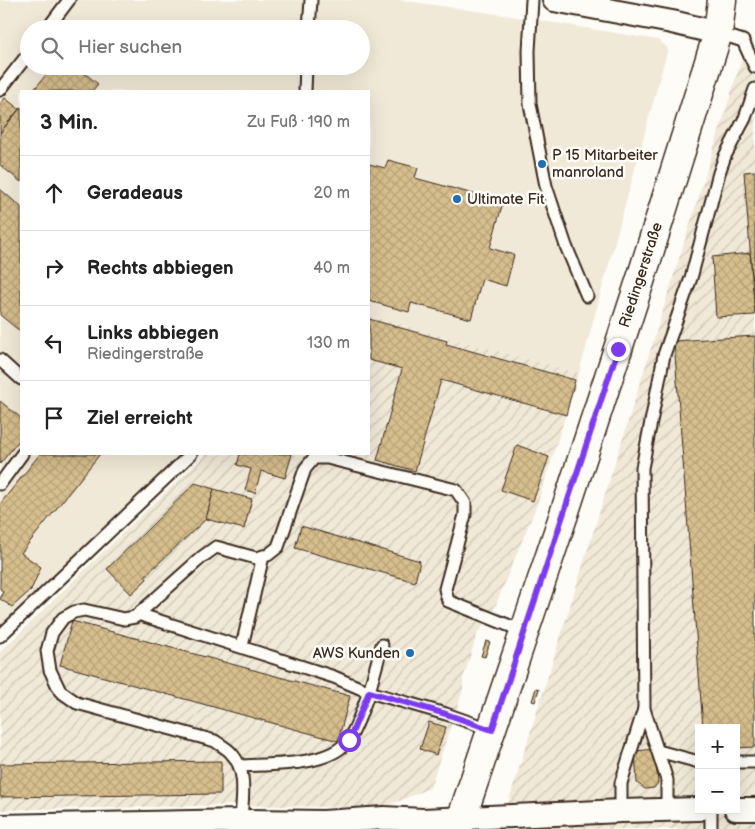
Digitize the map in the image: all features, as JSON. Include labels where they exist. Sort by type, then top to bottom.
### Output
[{"type":"main road","name":"Riedingerstraße","points":[[460,823],[644,269],[718,33],[722,0]]},
{"type":"street","points":[[554,0],[672,22],[718,33]]},
{"type":"street","points":[[740,809],[755,809]]},
{"type":"street","points":[[0,826],[242,821],[323,826],[384,818],[460,823],[621,811],[695,810]]},
{"type":"lane","points":[[54,20],[69,0]]},
{"type":"lane","points":[[310,20],[312,0]]},
{"type":"lane","points":[[532,0],[529,51],[532,113],[546,186],[566,246],[587,296]]},
{"type":"lane","points":[[718,33],[743,41],[755,67]]},
{"type":"lane","points":[[0,90],[20,64]]},
{"type":"lane","points":[[305,90],[306,75]]},
{"type":"lane","points":[[621,811],[621,783],[644,709],[642,468],[664,355],[691,278],[722,164],[745,118],[755,89]]},
{"type":"lane","points":[[0,360],[20,379]]},
{"type":"lane","points":[[0,484],[21,455]]},
{"type":"lane","points":[[0,636],[190,455]]},
{"type":"lane","points":[[242,821],[242,778],[240,766],[231,753],[215,741],[77,703],[60,691],[50,670],[47,651],[52,633],[63,618],[74,612],[84,610],[124,619],[135,617],[202,557],[216,547],[256,558],[268,555],[278,547],[305,469],[314,458],[327,458],[456,490],[465,503],[465,515],[445,589],[448,602],[525,632]]},
{"type":"lane","points":[[242,646],[263,556]]},
{"type":"lane","points":[[138,614],[334,677],[369,692],[446,714],[492,730]]},
{"type":"lane","points":[[240,766],[304,762],[336,752],[349,740],[369,692],[382,645]]},
{"type":"lane","points":[[644,709],[667,780],[666,810]]},
{"type":"lane","points":[[658,751],[695,761]]},
{"type":"lane","points":[[740,762],[755,762]]},
{"type":"lane","points":[[711,814],[711,829]]},
{"type":"shaded area","points":[[0,0],[399,0],[658,40],[668,48],[579,373],[370,316],[370,90],[20,90],[20,455],[200,455],[0,644]]},
{"type":"shaded area","points":[[743,55],[755,56],[755,829],[500,829]]},
{"type":"shaded area","points":[[370,316],[579,373],[538,502],[490,619],[478,632],[463,679],[463,690],[430,788],[382,808],[242,805],[0,810],[0,652],[205,455],[370,455]]},
{"type":"building","points":[[46,75],[87,75],[98,84],[93,90],[34,90]]},
{"type":"building","points":[[5,98],[19,109],[0,133],[0,104]]},
{"type":"building","points":[[20,108],[20,181],[0,165],[0,133]]},
{"type":"building","points":[[388,160],[418,168],[415,178],[503,202],[490,248],[514,255],[506,286],[482,279],[471,319],[411,303],[409,312],[370,301],[370,164],[385,168]]},
{"type":"building","points":[[755,171],[755,312],[744,172]]},
{"type":"building","points":[[0,189],[20,206],[20,331],[0,315]]},
{"type":"building","points":[[750,253],[755,315],[716,317],[712,257]]},
{"type":"building","points":[[370,319],[447,341],[446,344],[575,380],[566,415],[441,380],[415,471],[377,460],[402,369],[370,360]]},
{"type":"building","points":[[755,336],[755,747],[740,748],[740,724],[703,724],[674,341]]},
{"type":"building","points":[[0,401],[20,417],[20,439],[0,464]]},
{"type":"building","points":[[517,445],[549,457],[533,501],[501,490]]},
{"type":"building","points":[[39,455],[99,455],[21,553],[41,567],[31,590],[12,607],[0,599],[3,591],[0,589],[0,504]]},
{"type":"building","points":[[240,455],[292,455],[285,478],[261,471],[255,493],[245,490],[251,469],[237,465]]},
{"type":"building","points":[[195,483],[214,489],[206,519],[145,576],[147,579],[131,594],[107,569]]},
{"type":"building","points":[[214,489],[252,499],[244,529],[206,519]]},
{"type":"building","points":[[301,526],[420,561],[415,582],[295,548]]},
{"type":"building","points":[[72,621],[350,696],[338,741],[60,665]]},
{"type":"building","points":[[486,641],[490,642],[485,657],[481,656]]},
{"type":"building","points":[[536,688],[539,689],[535,702],[532,701]]},
{"type":"building","points":[[429,722],[446,727],[436,755],[420,749]]},
{"type":"building","points":[[655,749],[658,783],[654,788],[645,789],[637,783],[635,751]]},
{"type":"building","points":[[221,761],[221,794],[0,797],[0,764]]},
{"type":"place","name":"P 15 Mitarbeiter manroland","points":[[542,164]]},
{"type":"place","name":"Ultimate Fit","points":[[457,199]]},
{"type":"place","name":"AWS Kunden","points":[[410,653]]},
{"type":"route","points":[[349,740],[369,692],[446,714],[492,730],[618,349]]}]
